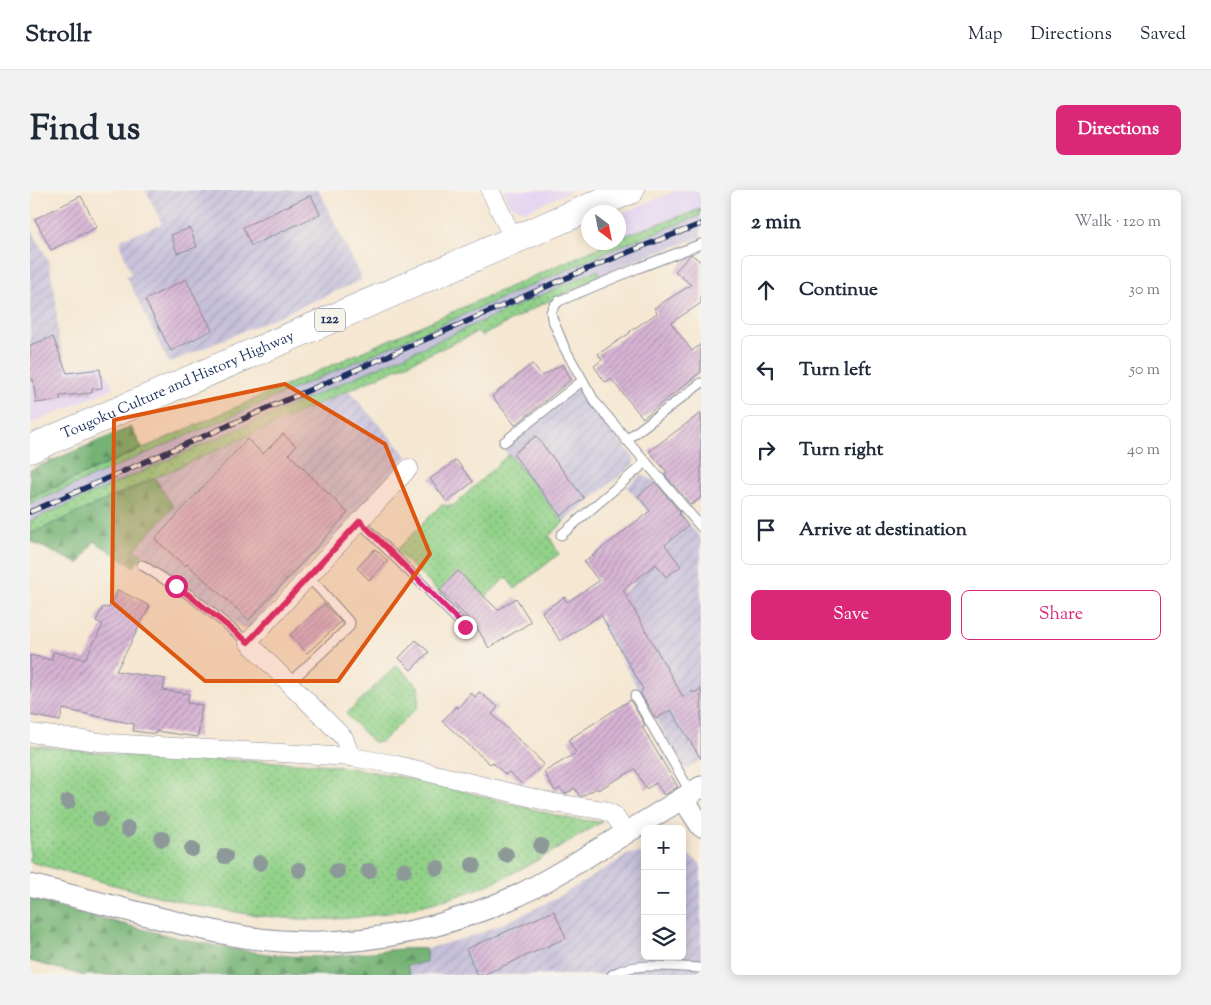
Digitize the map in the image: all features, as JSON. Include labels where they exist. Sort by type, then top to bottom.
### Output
[{"type":"highway","name":"Tougoku Culture and History Highway","points":[[30,450],[630,190]]},
{"type":"street","points":[[490,190],[514,240]]},
{"type":"street","points":[[351,757],[348,744],[344,738],[248,642],[409,468]]},
{"type":"street","points":[[30,733],[107,743],[351,757],[400,766],[554,803],[602,810],[614,815],[626,833]]},
{"type":"street","points":[[30,885],[226,934],[280,941],[339,941],[380,937],[410,931],[442,924],[479,911],[541,883],[692,793],[701,826]]},
{"type":"lane","points":[[701,244],[638,268],[559,302],[551,312],[565,349],[595,402],[701,527]]},
{"type":"lane","points":[[504,442],[582,381]]},
{"type":"lane","points":[[626,440],[701,383]]},
{"type":"lane","points":[[561,535],[646,462]]},
{"type":"lane","points":[[692,516],[701,511]]},
{"type":"lane","points":[[360,521],[465,627]]},
{"type":"lane","points":[[142,565],[190,596],[248,642]]},
{"type":"lane","points":[[290,682],[349,627],[350,623],[308,578]]},
{"type":"lane","points":[[635,696],[692,793]]},
{"type":"lane","points":[[612,975],[618,970],[647,967],[701,968]]},
{"type":"highlighted area","points":[[285,384],[385,444],[430,554],[338,681],[205,681],[112,602],[114,420]]},
{"type":"shaded area","points":[[146,190],[319,190],[362,280],[169,363],[126,276],[131,274],[120,244],[123,238],[162,224]]},
{"type":"shaded area","points":[[503,190],[573,190],[526,211],[511,205]]},
{"type":"shaded area","points":[[678,190],[701,190],[701,209],[626,235],[626,212]]},
{"type":"shaded area","points":[[701,209],[701,237],[639,259],[560,295],[482,336],[478,332],[30,534],[30,498],[396,337],[603,250],[626,250],[626,240]]},
{"type":"shaded area","points":[[30,226],[49,262],[56,299],[58,337],[67,368],[30,382]]},
{"type":"shaded area","points":[[102,364],[113,388],[30,424],[30,382],[67,368]]},
{"type":"shaded area","points":[[578,387],[590,407],[634,458],[633,464],[564,522],[504,449]]},
{"type":"shaded area","points":[[349,391],[407,456],[251,626],[246,629],[241,627],[195,591],[134,550],[173,508],[155,478]]},
{"type":"shaded area","points":[[641,475],[655,481],[701,539],[701,760],[687,769],[684,768],[600,622],[617,606],[613,601],[635,583],[630,575],[672,540],[627,487]]},
{"type":"shaded area","points":[[641,853],[641,960],[686,960],[686,854],[701,864],[701,975],[410,975],[407,966],[426,962],[426,949],[478,934],[507,922],[557,898],[629,854]]},
{"type":"green space","points":[[701,209],[699,216],[626,244],[626,235]]},
{"type":"green space","points":[[593,250],[612,250],[30,504],[30,498]]},
{"type":"green space","points":[[598,270],[600,277],[538,306],[482,336],[478,332],[30,534],[30,521]]},
{"type":"green space","points":[[131,427],[142,448],[30,498],[30,470]]},
{"type":"green space","points":[[509,454],[564,522],[549,536],[559,554],[515,589],[506,577],[467,615],[467,619],[396,551],[441,505],[453,506]]},
{"type":"green space","points":[[155,478],[173,507],[134,550],[142,555],[134,567],[94,541],[79,564],[30,541],[30,534]]},
{"type":"green space","points":[[397,665],[419,687],[418,707],[381,742],[373,742],[346,714]]},
{"type":"green space","points":[[30,745],[123,755],[320,764],[423,781],[571,819],[602,822],[513,873],[457,896],[399,911],[359,917],[300,919],[266,916],[164,898],[30,862]]},
{"type":"green space","points":[[30,899],[158,933],[224,947],[310,957],[337,956],[395,949],[426,949],[426,962],[407,966],[410,975],[82,975],[30,961]]},
{"type":"building","points":[[311,195],[320,214],[251,246],[243,227]]},
{"type":"building","points":[[81,196],[97,227],[51,250],[35,219]]},
{"type":"building","points":[[190,228],[197,247],[177,253],[171,235]]},
{"type":"building","points":[[691,254],[701,262],[701,303],[671,323],[692,351],[701,344],[701,372],[643,418],[611,379],[605,382],[594,366],[602,360],[598,354],[657,313],[654,308],[691,285],[675,271]]},
{"type":"building","points":[[186,279],[212,330],[171,351],[145,300]]},
{"type":"building","points":[[53,337],[67,373],[100,369],[102,388],[92,389],[92,393],[60,396],[60,400],[36,403],[33,379],[30,380],[30,345]]},
{"type":"building","points":[[532,364],[542,376],[563,364],[571,380],[515,425],[492,396]]},
{"type":"building","points":[[701,413],[701,498],[691,505],[664,474],[667,472],[649,451]]},
{"type":"building","points":[[283,434],[296,446],[289,454],[348,513],[249,620],[187,564],[185,566],[155,539],[247,439],[263,454]]},
{"type":"building","points":[[536,436],[584,498],[561,516],[513,454]]},
{"type":"building","points":[[456,460],[473,482],[447,502],[430,479]]},
{"type":"building","points":[[655,482],[680,512],[679,514],[688,526],[665,545],[681,566],[666,577],[656,564],[623,590],[683,697],[701,689],[701,759],[671,710],[656,719],[641,694],[643,689],[601,615],[560,641],[542,612],[564,597],[567,602],[599,581],[584,562],[650,511],[638,496]]},
{"type":"building","points":[[375,549],[388,561],[369,580],[357,568]]},
{"type":"building","points":[[458,571],[498,610],[516,598],[531,622],[489,648],[476,626],[440,590]]},
{"type":"building","points":[[118,590],[150,606],[116,671],[165,679],[163,690],[189,694],[187,703],[202,705],[198,737],[156,731],[156,734],[133,731],[134,724],[63,709],[60,721],[30,715],[30,655],[52,660],[53,652],[85,659],[103,625],[96,621],[103,607],[109,608]]},
{"type":"building","points":[[324,604],[341,622],[307,653],[290,635]]},
{"type":"building","points":[[416,640],[429,652],[411,670],[399,658]]},
{"type":"building","points":[[479,692],[498,707],[492,714],[544,764],[522,784],[509,772],[506,775],[492,762],[490,764],[442,721],[456,706],[458,708],[471,693],[475,697]]},
{"type":"building","points":[[630,700],[645,725],[642,727],[678,787],[664,795],[656,783],[646,789],[635,769],[598,790],[597,788],[582,796],[579,796],[575,788],[565,794],[560,788],[555,791],[544,772],[576,753],[568,740]]},
{"type":"building","points":[[554,911],[566,938],[483,975],[477,975],[466,949]]},
{"type":"railway","points":[[30,512],[580,272],[701,224]]},
{"type":"route","points":[[176,586],[248,642],[360,521],[465,627]]}]
